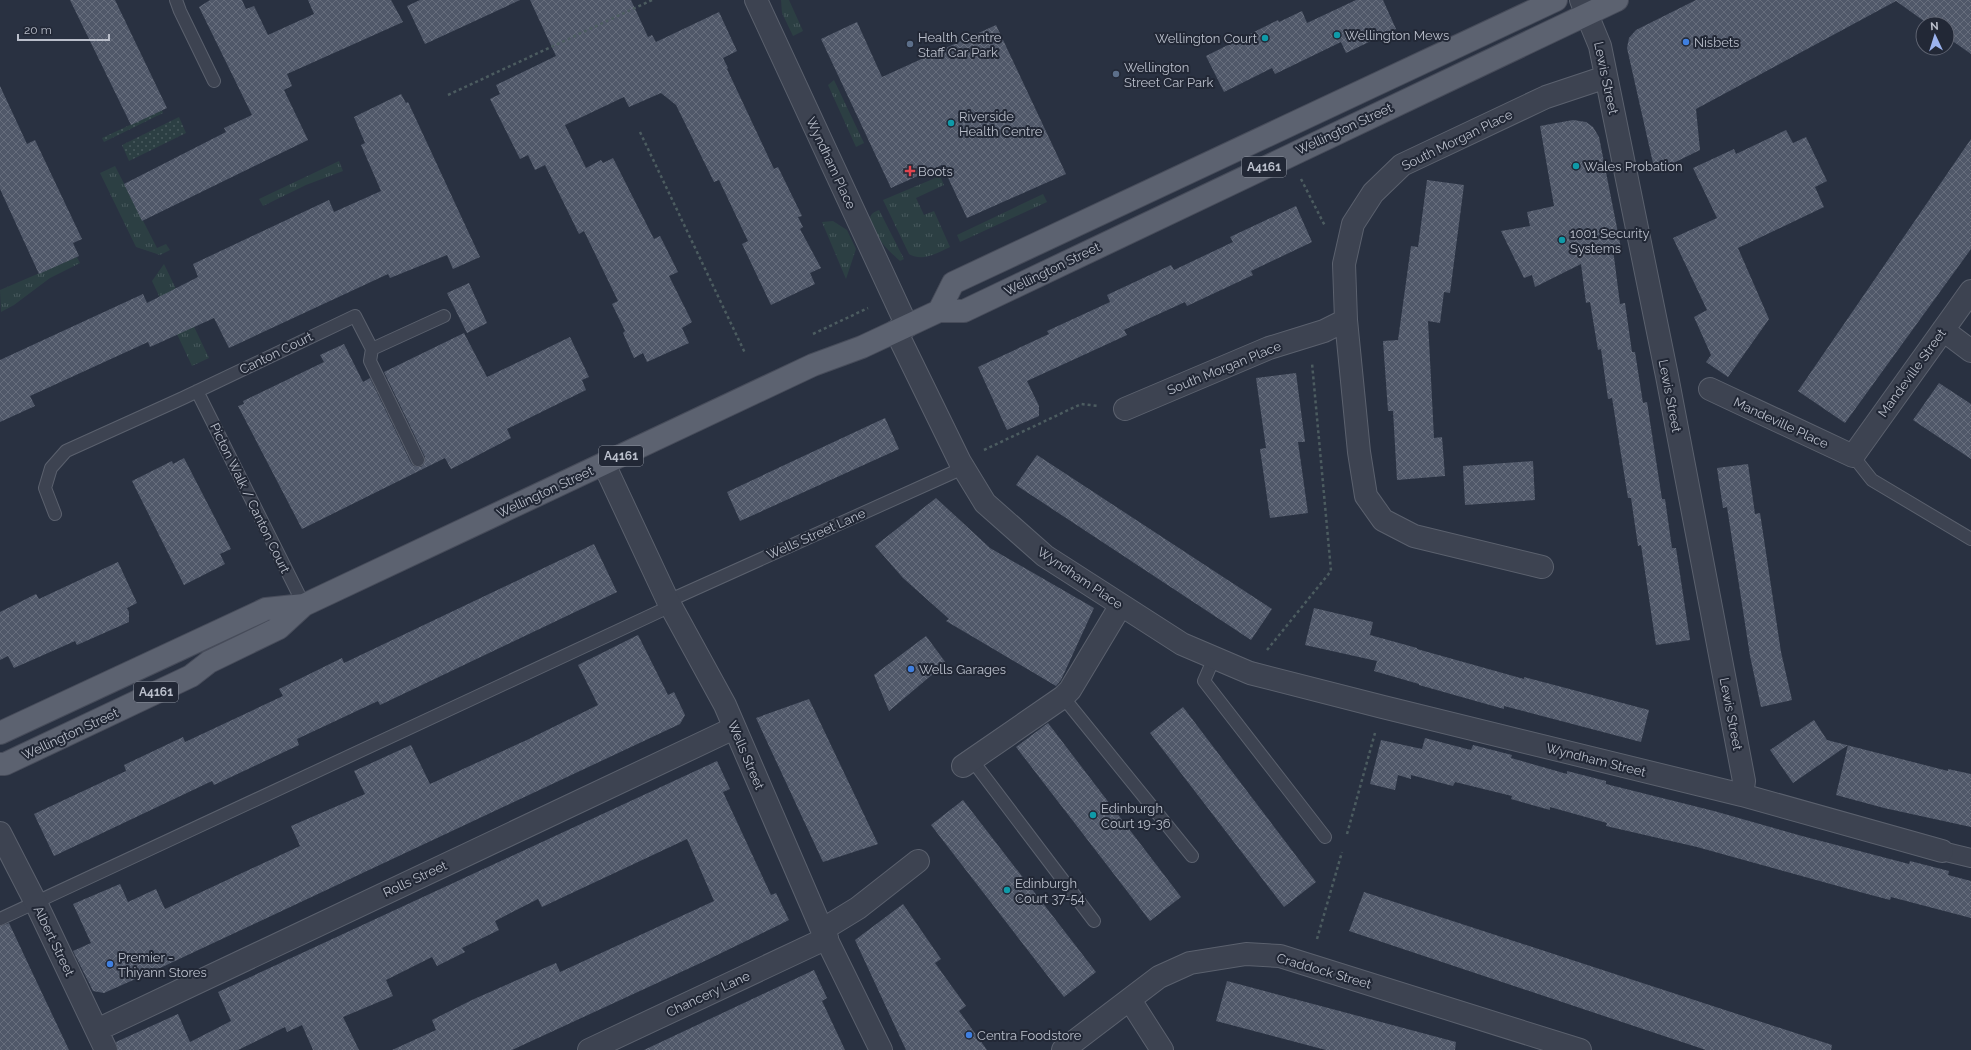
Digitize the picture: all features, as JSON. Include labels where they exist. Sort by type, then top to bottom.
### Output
[{"type":"main road","name":"Wellington Street","points":[[939,311],[953,283],[1556,0]]},
{"type":"main road","name":"Wellington Street","points":[[0,764],[6,764],[191,676],[209,662],[279,628],[304,606],[813,365],[862,347],[939,311],[964,311],[1289,155],[1584,7],[1617,0]]},
{"type":"main road","name":"Wellington Street","points":[[0,733],[266,609],[304,606]]},
{"type":"street","name":"Wyndham Place","points":[[756,0],[962,465],[985,503],[1045,556],[1121,605],[1182,644],[1250,673]]},
{"type":"street","name":"Lewis Street","points":[[1584,7],[1600,46],[1667,376],[1744,781],[1742,795]]},
{"type":"street","name":"South Morgan Place","points":[[1542,567],[1414,536],[1383,520],[1366,496],[1359,452],[1346,320],[1344,264],[1353,224],[1373,193],[1402,165],[1546,97],[1606,78]]},
{"type":"street","name":"Mandeville Street","points":[[1853,456],[1971,290]]},
{"type":"street","name":"South Morgan Place","points":[[1125,409],[1269,348],[1324,331],[1346,320]]},
{"type":"street","points":[[1943,330],[1971,350]]},
{"type":"street","name":"Mandeville Place","points":[[1710,389],[1853,456]]},
{"type":"street","name":"Wells Street","points":[[604,464],[670,603],[724,705],[824,934],[881,1050]]},
{"type":"street","points":[[967,763],[1063,697],[1070,690],[1121,605]]},
{"type":"street","name":"Wyndham Street","points":[[1250,673],[1742,795],[1942,850]]},
{"type":"street","name":"Rolls Street","points":[[97,1030],[734,728]]},
{"type":"street","name":"Albert Street","points":[[0,833],[36,902],[106,1050]]},
{"type":"street","points":[[1942,850],[1971,858]]},
{"type":"street","name":"Chancery Lane","points":[[589,1050],[824,934],[918,860]]},
{"type":"street","name":"Craddock Street","points":[[1063,1050],[1130,1000],[1159,976],[1190,963],[1246,954],[1280,956],[1580,1050]]},
{"type":"street","points":[[1130,1000],[1162,1050]]},
{"type":"lane","points":[[176,0],[214,81]]},
{"type":"lane","name":"Canton Court","points":[[56,514],[44,488],[51,468],[66,451],[355,316],[372,349]]},
{"type":"lane","points":[[418,460],[370,361],[372,349],[444,316]]},
{"type":"lane","name":"Picton Walk / Canton Court","points":[[197,391],[304,606]]},
{"type":"lane","points":[[1853,456],[1872,480],[1971,539]]},
{"type":"lane","name":"Wells Street Lane","points":[[0,919],[962,465]]},
{"type":"lane","points":[[1214,658],[1204,681],[1326,837]]},
{"type":"lane","points":[[1063,697],[1192,856]]},
{"type":"lane","points":[[967,763],[1094,921]]},
{"type":"path","points":[[448,95],[652,0]]},
{"type":"path","points":[[640,132],[745,353]]},
{"type":"path","points":[[1289,155],[1344,264]]},
{"type":"path","points":[[1250,673],[1331,570],[1309,335]]},
{"type":"path","points":[[962,465],[1081,404],[1125,409]]},
{"type":"green space","points":[[781,0],[789,0],[803,31],[793,36],[782,13]]},
{"type":"green space","points":[[834,80],[864,143],[856,147],[828,85]]},
{"type":"green space","points":[[162,110],[163,113],[104,142],[102,138]]},
{"type":"green space","points":[[179,117],[186,133],[129,161],[122,145]]},
{"type":"green space","points":[[339,161],[343,171],[306,185],[263,206],[259,199]]},
{"type":"green space","points":[[115,166],[157,248],[166,244],[170,250],[160,255],[136,247],[100,173]]},
{"type":"green space","points":[[940,176],[944,185],[916,198],[924,215],[934,211],[950,247],[930,256],[914,256],[909,254],[883,200]]},
{"type":"green space","points":[[1043,194],[1047,202],[960,242],[957,235]]},
{"type":"green space","points":[[879,210],[904,259],[900,261],[876,235],[870,223],[871,215]]},
{"type":"green space","points":[[833,221],[847,230],[856,249],[846,279],[822,222]]},
{"type":"green space","points":[[77,257],[80,263],[50,278],[14,305],[1,312],[0,290]]},
{"type":"green space","points":[[164,264],[209,358],[192,366],[152,281]]},
{"type":"building","points":[[70,0],[115,0],[167,108],[131,125]]},
{"type":"building","points":[[210,0],[242,0],[246,9],[254,6],[268,35],[314,14],[308,0],[391,0],[403,22],[287,74],[292,86],[284,90],[308,140],[142,221],[124,184],[226,132],[224,128],[252,115],[199,7]]},
{"type":"building","points":[[420,0],[520,0],[425,44],[407,6]]},
{"type":"building","points":[[530,0],[631,0],[648,37],[652,35],[656,42],[719,12],[737,51],[723,58],[774,169],[778,167],[802,216],[798,217],[803,227],[800,229],[821,268],[810,273],[815,284],[771,305],[742,244],[748,241],[729,201],[719,180],[714,182],[676,105],[661,93],[629,107],[624,97],[565,125],[586,168],[601,160],[603,163],[613,158],[654,239],[660,236],[678,272],[669,276],[692,322],[682,328],[689,343],[647,362],[643,353],[634,358],[623,333],[625,331],[612,304],[618,301],[584,231],[579,234],[545,165],[535,170],[528,155],[520,159],[490,99],[500,94],[496,85],[556,56]]},
{"type":"building","points":[[1356,0],[1383,0],[1396,29],[1346,53],[1341,42],[1275,74],[1272,68],[1224,92],[1206,56],[1278,20],[1279,22],[1302,11],[1307,23]]},
{"type":"building","points":[[1696,0],[1971,0],[1971,54],[1955,43],[1955,16],[1917,16],[1896,1],[1696,109],[1700,150],[1655,172],[1627,48],[1629,38],[1636,30]]},
{"type":"building","name":"Riverside Health Centre","points":[[857,22],[882,77],[996,25],[1066,174],[967,218],[942,165],[891,188],[821,39]]},
{"type":"building","points":[[0,86],[27,144],[35,140],[82,239],[73,243],[79,256],[39,274],[0,189]]},
{"type":"building","points":[[401,94],[406,103],[408,102],[480,257],[453,269],[447,255],[390,278],[388,274],[229,348],[214,318],[150,347],[148,342],[30,396],[35,406],[0,422],[0,360],[143,294],[147,303],[198,277],[193,264],[329,200],[334,212],[381,191],[361,145],[365,143],[354,117]]},
{"type":"building","points":[[1573,120],[1586,122],[1593,127],[1599,137],[1621,248],[1613,249],[1620,304],[1625,303],[1632,352],[1635,352],[1643,403],[1647,402],[1662,499],[1665,499],[1672,548],[1676,548],[1690,640],[1656,645],[1641,545],[1638,546],[1631,498],[1628,498],[1612,398],[1608,399],[1601,349],[1598,350],[1590,302],[1586,303],[1581,264],[1535,287],[1532,275],[1524,278],[1501,231],[1530,226],[1527,212],[1554,206],[1540,126]]},
{"type":"building","points":[[1786,130],[1793,143],[1806,137],[1827,181],[1815,187],[1824,207],[1738,248],[1769,319],[1728,377],[1706,362],[1711,355],[1694,317],[1707,310],[1673,238],[1717,218],[1693,168],[1734,149],[1736,154]]},
{"type":"building","points":[[1971,139],[1971,249],[1845,423],[1798,391]]},
{"type":"building","points":[[1427,180],[1464,185],[1450,293],[1444,292],[1440,323],[1428,321],[1434,438],[1442,437],[1445,476],[1397,480],[1393,411],[1388,411],[1383,341],[1398,340],[1411,246],[1418,247]]},
{"type":"building","points":[[1296,206],[1312,242],[1251,271],[1253,275],[1187,306],[1185,302],[1124,330],[1127,335],[1027,381],[1039,406],[1039,416],[1007,430],[978,367],[1049,334],[1047,331],[1110,302],[1107,295],[1171,265],[1174,270],[1233,242],[1230,237]]},
{"type":"building","points":[[469,283],[487,323],[467,333],[447,293]]},
{"type":"building","points":[[464,333],[487,377],[570,337],[589,377],[582,380],[586,390],[507,429],[511,438],[451,469],[445,458],[302,529],[238,406],[244,404],[243,401],[324,362],[320,355],[344,344],[363,382],[370,378],[411,463],[414,466],[421,467],[424,464],[425,457],[384,372]]},
{"type":"building","points":[[1296,373],[1305,442],[1298,442],[1308,513],[1270,518],[1260,449],[1266,448],[1256,378]]},
{"type":"building","points":[[1939,383],[1971,404],[1971,459],[1913,420]]},
{"type":"building","points":[[885,418],[899,449],[740,521],[727,492]]},
{"type":"building","points":[[1037,455],[1272,609],[1251,640],[1016,485]]},
{"type":"building","points":[[184,458],[231,549],[220,554],[225,564],[184,585],[132,481],[172,461],[173,464]]},
{"type":"building","points":[[1533,461],[1535,500],[1465,505],[1463,466]]},
{"type":"building","points":[[1748,464],[1755,514],[1760,513],[1781,652],[1792,700],[1761,707],[1750,656],[1727,507],[1723,508],[1717,468]]},
{"type":"building","points":[[936,498],[990,548],[1094,608],[1061,680],[1056,686],[946,621],[949,619],[903,578],[875,546]]},
{"type":"building","points":[[594,544],[617,592],[380,705],[378,701],[297,739],[299,745],[214,785],[212,781],[54,856],[34,814],[126,771],[124,765],[183,737],[185,742],[283,696],[279,689],[342,658],[344,663]]},
{"type":"building","points":[[118,562],[137,603],[127,608],[129,612],[129,622],[77,645],[75,641],[14,668],[8,656],[0,660],[0,612],[36,594],[39,599]]},
{"type":"building","points":[[1314,608],[1373,622],[1370,635],[1524,679],[1524,677],[1649,710],[1641,742],[1504,706],[1504,709],[1419,685],[1374,671],[1377,661],[1305,645]]},
{"type":"building","points":[[638,635],[668,695],[674,692],[685,715],[680,724],[160,968],[104,993],[93,991],[73,951],[91,943],[73,904],[120,884],[128,902],[156,889],[165,909],[300,846],[291,826],[365,794],[354,771],[411,745],[430,784],[529,739],[598,705],[578,665]]},
{"type":"building","name":"Wells Garages","points":[[926,636],[946,663],[889,711],[874,675]]},
{"type":"building","points":[[809,699],[878,844],[823,862],[756,718]]},
{"type":"building","points":[[1183,707],[1316,882],[1284,907],[1150,733]]},
{"type":"building","points":[[1814,720],[1827,740],[1848,745],[1793,783],[1770,750]]},
{"type":"building","name":"Edinburgh Court 19-36","points":[[1048,723],[1181,897],[1150,921],[1016,747]]},
{"type":"building","points":[[1425,738],[1471,750],[1473,745],[1512,755],[1511,758],[1567,774],[1567,771],[1606,781],[1606,784],[1714,811],[1909,864],[1910,861],[1949,871],[1948,875],[1971,881],[1971,918],[1891,897],[1890,900],[1697,847],[1606,826],[1607,823],[1550,807],[1550,810],[1511,799],[1512,796],[1455,782],[1453,786],[1411,775],[1411,779],[1398,775],[1395,790],[1370,784],[1381,740],[1422,749]]},
{"type":"building","points":[[1848,745],[1948,771],[1948,769],[1971,774],[1971,827],[1884,808],[1836,795]]},
{"type":"building","points":[[717,761],[730,789],[723,792],[771,895],[776,893],[789,920],[707,960],[512,1050],[392,1050],[436,1030],[432,1020],[474,999],[556,963],[560,972],[714,901],[687,839],[542,907],[538,899],[495,921],[499,930],[462,948],[465,952],[437,966],[432,957],[386,980],[393,996],[343,1017],[359,1050],[313,1050],[302,1025],[287,1032],[285,1027],[238,1050],[118,1050],[116,1042],[178,1014],[190,1042],[231,1021],[218,992]]},
{"type":"building","name":"Edinburgh Court 37-54","points":[[963,800],[1096,972],[1064,997],[931,825]]},
{"type":"building","points":[[1364,892],[1832,1045],[1831,1050],[1706,1050],[1349,931]]},
{"type":"building","points":[[903,904],[941,959],[935,963],[966,1006],[959,1011],[987,1050],[906,1050],[855,940]]},
{"type":"building","points":[[9,923],[69,1050],[0,1050],[0,926]]},
{"type":"building","points":[[814,970],[827,998],[822,1001],[845,1050],[644,1050]]},
{"type":"building","points":[[1227,981],[1456,1042],[1455,1050],[1326,1050],[1216,1021]]},
{"type":"place","name":"Wellington Mews","points":[[1337,35]]},
{"type":"place","name":"Wellington Court","points":[[1265,38]]},
{"type":"place","name":"Nisbets","points":[[1686,42]]},
{"type":"place","name":"Health Centre Staff Car Park","points":[[910,44]]},
{"type":"place","name":"Wellington Street Car Park","points":[[1116,74]]},
{"type":"place","name":"Riverside Health Centre","points":[[951,123]]},
{"type":"place","name":"Wales Probation","points":[[1576,166]]},
{"type":"place","name":"Boots","points":[[910,171]]},
{"type":"place","name":"1001 Security Systems","points":[[1562,240]]},
{"type":"place","name":"Wells Garages","points":[[911,669]]},
{"type":"place","name":"Edinburgh Court 19-36","points":[[1093,815]]},
{"type":"place","name":"Edinburgh Court 37-54","points":[[1007,890]]},
{"type":"place","name":"Premier - Thiyann Stores","points":[[110,964]]},
{"type":"place","name":"Centra Foodstore","points":[[969,1035]]}]
